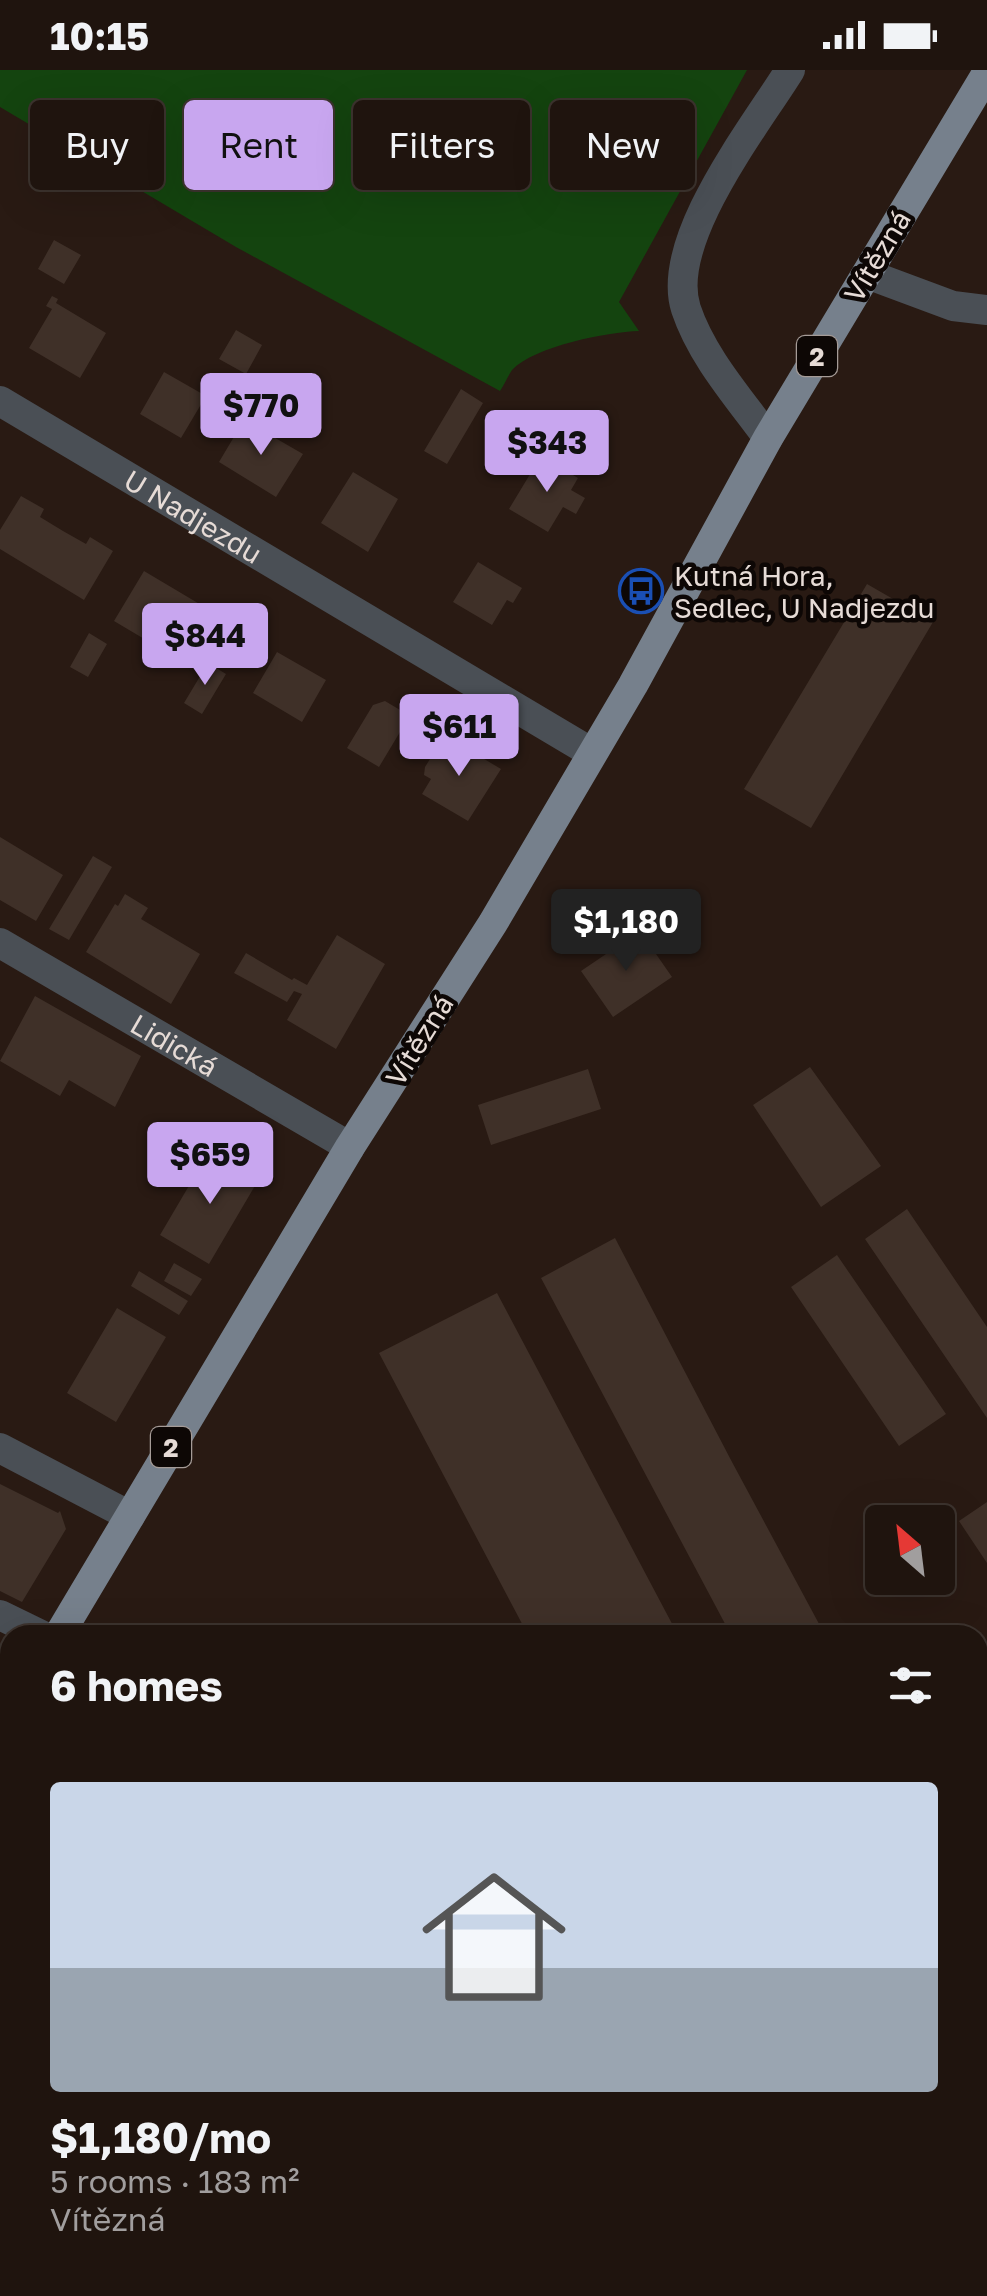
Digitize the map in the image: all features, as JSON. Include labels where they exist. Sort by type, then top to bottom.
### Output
[{"type":"main road","name":"Vítězná","points":[[65,1625],[350,1147],[474,954],[592,754],[768,438],[987,73]]},
{"type":"street","points":[[768,438],[694,329],[685,306],[682,266],[713,194],[790,70]]},
{"type":"street","points":[[867,274],[953,306],[987,310]]},
{"type":"street","name":"U Nadjezdu","points":[[0,401],[592,754]]},
{"type":"street","name":"Lidická","points":[[0,943],[350,1147]]},
{"type":"street","points":[[0,1448],[130,1516]]},
{"type":"green space","points":[[0,70],[747,70],[695,164],[695,100],[550,100],[550,190],[681,190],[619,302],[639,331],[591,337],[537,354],[512,370],[500,391],[140,190],[164,190],[164,100],[30,100],[30,125],[0,107]]},
{"type":"building","points":[[54,240],[81,255],[64,284],[38,269]]},
{"type":"building","points":[[52,296],[58,299],[56,303],[106,333],[80,378],[29,348],[52,309],[46,306]]},
{"type":"building","points":[[236,330],[262,345],[246,374],[219,359]]},
{"type":"building","points":[[164,372],[206,396],[181,438],[140,414]]},
{"type":"building","points":[[461,389],[483,403],[447,464],[424,451]]},
{"type":"building","points":[[244,420],[303,454],[276,497],[219,462]]},
{"type":"building","points":[[541,456],[578,478],[571,490],[585,498],[576,514],[563,507],[548,532],[509,509]]},
{"type":"building","points":[[353,472],[398,499],[368,552],[321,523]]},
{"type":"building","points":[[21,496],[44,509],[40,517],[63,531],[86,544],[90,537],[113,551],[84,600],[0,549],[0,530]]},
{"type":"building","points":[[478,562],[522,588],[513,603],[507,600],[492,625],[453,602]]},
{"type":"building","points":[[144,571],[218,615],[188,665],[114,621]]},
{"type":"building","points":[[867,584],[933,622],[811,828],[744,789]]},
{"type":"building","points":[[89,633],[107,644],[88,677],[70,667]]},
{"type":"building","points":[[277,652],[326,680],[302,722],[253,693]]},
{"type":"building","points":[[208,663],[226,674],[202,714],[184,703]]},
{"type":"building","points":[[385,701],[427,726],[420,737],[403,727],[379,767],[347,748],[373,705]]},
{"type":"building","points":[[454,741],[501,769],[468,821],[422,794],[431,779],[424,775],[425,767],[435,751],[441,747],[448,752]]},
{"type":"building","points":[[0,837],[63,875],[36,921],[0,900]]},
{"type":"building","points":[[93,856],[112,867],[69,940],[49,929]]},
{"type":"building","points":[[125,894],[148,908],[141,919],[200,954],[171,1004],[86,952]]},
{"type":"building","points":[[640,931],[672,977],[613,1017],[581,971]]},
{"type":"building","points":[[337,935],[385,964],[336,1049],[287,1020],[302,994],[294,991],[287,1002],[234,973],[246,953],[307,985]]},
{"type":"building","points":[[35,996],[141,1056],[115,1107],[69,1080],[60,1096],[0,1061]]},
{"type":"building","points":[[810,1067],[881,1166],[821,1207],[753,1105]]},
{"type":"building","points":[[588,1069],[601,1109],[491,1145],[478,1105]]},
{"type":"building","points":[[210,1150],[259,1179],[209,1264],[160,1235]]},
{"type":"building","points":[[907,1209],[987,1327],[987,1418],[865,1239]]},
{"type":"building","points":[[615,1238],[820,1625],[726,1625],[541,1278]]},
{"type":"building","points":[[837,1255],[946,1414],[899,1446],[791,1287]]},
{"type":"building","points":[[174,1263],[202,1279],[191,1296],[164,1281]]},
{"type":"building","points":[[139,1271],[188,1301],[179,1315],[131,1286]]},
{"type":"building","points":[[497,1293],[673,1625],[523,1625],[379,1353]]},
{"type":"building","points":[[117,1308],[166,1337],[116,1422],[67,1393]]},
{"type":"building","points":[[0,1484],[60,1511],[66,1529],[22,1602],[0,1591]]},
{"type":"building","points":[[987,1502],[987,1563],[959,1521]]},
{"type":"place","name":"Kutná Hora, Sedlec, U Nadjezdu","points":[[641,591]]}]
